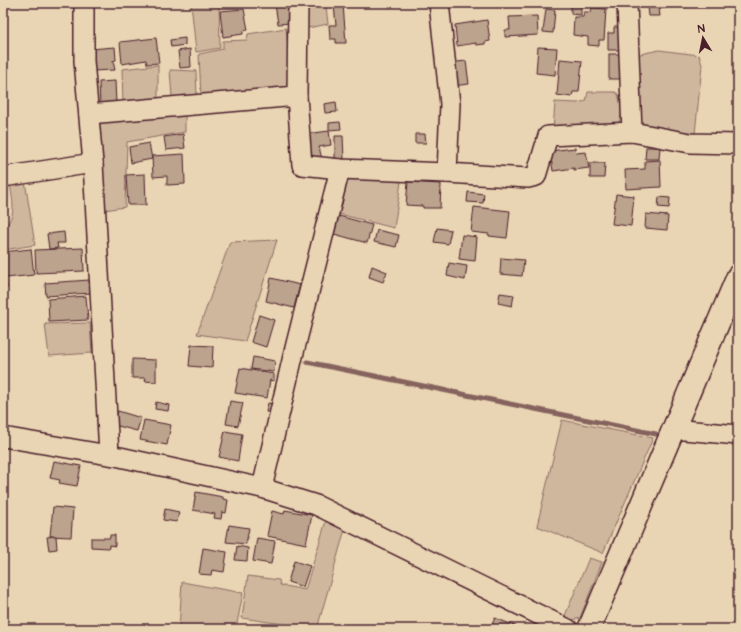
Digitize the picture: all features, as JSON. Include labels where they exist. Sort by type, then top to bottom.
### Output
[{"type":"street","points":[[84,3],[84,61],[93,164],[109,454]]},
{"type":"street","points":[[298,3],[297,96],[302,165],[340,169],[528,178],[536,176],[548,136],[632,132],[690,143],[738,144]]},
{"type":"street","points":[[439,3],[450,104],[447,173]]},
{"type":"street","points":[[627,3],[632,132]]},
{"type":"street","points":[[89,114],[297,96]]},
{"type":"street","points":[[3,177],[93,164]]},
{"type":"street","points":[[262,488],[340,169]]},
{"type":"street","points":[[589,629],[738,276]]},
{"type":"street","points":[[673,429],[738,435]]},
{"type":"street","points":[[3,438],[109,454],[262,488],[316,506],[568,629]]},
{"type":"shaded area","points":[[191,3],[219,3],[220,48],[196,52]]},
{"type":"shaded area","points":[[326,6],[328,24],[303,29],[301,8]]},
{"type":"shaded area","points":[[286,28],[291,82],[285,91],[201,97],[199,54],[223,49],[223,41],[247,40],[248,34]]},
{"type":"shaded area","points":[[659,50],[699,55],[702,65],[695,134],[674,133],[640,126],[636,55]]},
{"type":"shaded area","points":[[158,65],[158,99],[123,104],[122,69]]},
{"type":"shaded area","points":[[170,70],[196,71],[197,98],[175,100],[172,97]]},
{"type":"shaded area","points":[[588,92],[615,92],[618,94],[621,106],[621,117],[617,125],[553,130],[555,102],[577,103],[586,101]]},
{"type":"shaded area","points":[[185,112],[185,132],[127,142],[125,207],[104,210],[98,121]]},
{"type":"shaded area","points":[[350,177],[401,182],[394,228],[339,214],[342,190]]},
{"type":"shaded area","points":[[25,181],[35,245],[3,250],[3,228],[11,218],[13,207],[10,183]]},
{"type":"shaded area","points":[[277,240],[245,341],[197,334],[230,242]]},
{"type":"shaded area","points":[[90,323],[92,353],[49,356],[45,324]]},
{"type":"shaded area","points":[[562,420],[653,438],[603,553],[537,526]]},
{"type":"shaded area","points":[[326,521],[345,529],[317,629],[242,618],[248,576],[279,580],[280,585],[305,590]]},
{"type":"shaded area","points":[[589,558],[602,562],[580,618],[568,621],[564,618]]},
{"type":"shaded area","points":[[182,582],[243,593],[236,629],[179,629]]},
{"type":"building","points":[[288,3],[291,23],[278,24],[275,4]]},
{"type":"building","points":[[571,3],[581,3],[581,15],[571,14]]},
{"type":"building","points":[[642,3],[710,3],[710,6],[659,8],[660,16],[649,16],[648,7],[643,8]]},
{"type":"building","points":[[343,4],[346,43],[336,43],[336,39],[330,39],[329,25],[336,25],[334,5]]},
{"type":"building","points":[[592,8],[606,9],[604,40],[599,40],[599,46],[588,45],[588,37],[573,35],[574,17],[583,17],[584,12],[591,12]]},
{"type":"building","points":[[244,9],[248,30],[243,31],[243,34],[223,37],[220,11]]},
{"type":"building","points":[[546,9],[555,10],[553,33],[543,32]]},
{"type":"building","points":[[537,16],[538,35],[505,37],[505,30],[510,30],[509,17]]},
{"type":"building","points":[[487,20],[490,41],[485,42],[485,44],[476,45],[476,43],[457,46],[455,25]]},
{"type":"building","points":[[614,27],[620,27],[621,50],[608,50],[608,33],[614,33]]},
{"type":"building","points":[[156,38],[159,63],[147,64],[146,60],[122,64],[120,42]]},
{"type":"building","points":[[185,38],[185,45],[171,47],[170,40]]},
{"type":"building","points":[[115,47],[116,60],[113,61],[115,70],[92,71],[90,49]]},
{"type":"building","points":[[538,47],[557,48],[555,75],[536,73]]},
{"type":"building","points":[[190,49],[191,67],[180,68],[178,51]]},
{"type":"building","points":[[609,54],[622,54],[622,79],[609,79]]},
{"type":"building","points":[[560,59],[582,61],[579,92],[573,92],[572,97],[557,95]]},
{"type":"building","points":[[466,61],[469,84],[452,86],[449,63]]},
{"type":"building","points":[[115,81],[116,104],[100,105],[99,82]]},
{"type":"building","points":[[336,102],[337,112],[325,113],[324,104]]},
{"type":"building","points":[[340,122],[341,129],[329,130],[329,123]]},
{"type":"building","points":[[329,131],[331,145],[319,147],[322,159],[310,156],[306,134]]},
{"type":"building","points":[[183,134],[185,148],[166,150],[164,137]]},
{"type":"building","points":[[415,134],[425,134],[426,143],[415,143]]},
{"type":"building","points":[[335,136],[343,136],[344,160],[335,160]]},
{"type":"building","points":[[149,143],[152,159],[131,163],[129,147]]},
{"type":"building","points":[[646,147],[660,147],[659,159],[645,159]]},
{"type":"building","points":[[575,148],[576,153],[586,152],[589,168],[574,170],[574,168],[553,171],[550,151]]},
{"type":"building","points":[[184,154],[185,184],[167,185],[167,176],[153,177],[152,156]]},
{"type":"building","points":[[660,160],[661,187],[626,189],[625,170],[645,169],[645,161]]},
{"type":"building","points":[[590,163],[605,163],[604,178],[590,178]]},
{"type":"building","points":[[145,174],[146,205],[128,205],[126,175]]},
{"type":"building","points":[[408,182],[441,184],[440,208],[423,208],[423,206],[406,205]]},
{"type":"building","points":[[468,192],[484,194],[483,203],[467,202]]},
{"type":"building","points":[[616,194],[634,196],[631,226],[612,224]]},
{"type":"building","points":[[659,197],[670,198],[669,208],[658,207]]},
{"type":"building","points":[[474,207],[510,211],[507,238],[471,232]]},
{"type":"building","points":[[646,214],[668,216],[667,230],[645,228]]},
{"type":"building","points":[[339,216],[372,225],[367,243],[334,234]]},
{"type":"building","points":[[437,228],[451,230],[448,244],[434,242]]},
{"type":"building","points":[[377,230],[399,235],[396,247],[374,242]]},
{"type":"building","points":[[64,232],[65,243],[57,243],[58,248],[49,249],[47,234]]},
{"type":"building","points":[[462,235],[477,237],[475,261],[459,259]]},
{"type":"building","points":[[83,248],[84,271],[36,273],[35,250]]},
{"type":"building","points":[[31,249],[34,275],[6,278],[7,288],[3,288],[3,252]]},
{"type":"building","points":[[501,258],[524,260],[522,276],[500,274]]},
{"type":"building","points":[[449,263],[467,266],[465,280],[447,276]]},
{"type":"building","points":[[372,266],[387,272],[383,282],[369,277]]},
{"type":"building","points":[[271,278],[300,285],[294,308],[266,301]]},
{"type":"building","points":[[90,280],[91,293],[46,296],[45,283]]},
{"type":"building","points":[[500,293],[514,295],[512,306],[498,303]]},
{"type":"building","points":[[86,296],[88,320],[49,322],[48,299]]},
{"type":"building","points":[[259,315],[274,320],[266,347],[251,342]]},
{"type":"building","points":[[191,345],[213,346],[212,368],[189,366]]},
{"type":"building","points":[[253,357],[275,361],[274,372],[251,369]]},
{"type":"building","points":[[132,359],[156,360],[156,382],[145,381],[146,378],[132,378]]},
{"type":"building","points":[[240,368],[274,374],[274,381],[270,380],[267,398],[235,393]]},
{"type":"building","points":[[230,401],[243,403],[238,426],[226,424]]},
{"type":"building","points":[[156,402],[169,405],[168,411],[155,409]]},
{"type":"building","points":[[268,403],[273,404],[272,413],[266,412]]},
{"type":"building","points":[[118,411],[141,418],[137,431],[114,425]]},
{"type":"building","points":[[144,420],[171,425],[167,445],[140,440]]},
{"type":"building","points":[[225,431],[242,434],[238,461],[219,457]]},
{"type":"building","points":[[54,461],[81,466],[77,486],[59,483],[60,480],[50,478]]},
{"type":"building","points":[[196,492],[223,497],[223,499],[228,500],[226,513],[222,512],[221,519],[214,518],[215,514],[193,510]]},
{"type":"building","points":[[53,507],[73,509],[71,537],[50,536]]},
{"type":"building","points":[[165,509],[179,512],[177,522],[163,520]]},
{"type":"building","points":[[285,510],[312,515],[306,544],[267,536],[272,511],[284,514]]},
{"type":"building","points":[[229,525],[249,528],[246,544],[226,542]]},
{"type":"building","points":[[110,535],[115,535],[115,546],[109,545],[109,548],[91,547],[91,538],[110,538]]},
{"type":"building","points":[[56,536],[57,549],[49,550],[47,537]]},
{"type":"building","points":[[257,538],[275,541],[271,564],[253,561]]},
{"type":"building","points":[[237,546],[248,548],[247,561],[235,560]]},
{"type":"building","points":[[203,548],[227,552],[224,572],[212,570],[211,575],[199,574]]},
{"type":"building","points":[[294,561],[310,566],[303,587],[288,582]]},
{"type":"building","points":[[495,618],[518,627],[517,629],[490,629]]},
{"type":"waterway","points":[[307,362],[656,434]]}]
